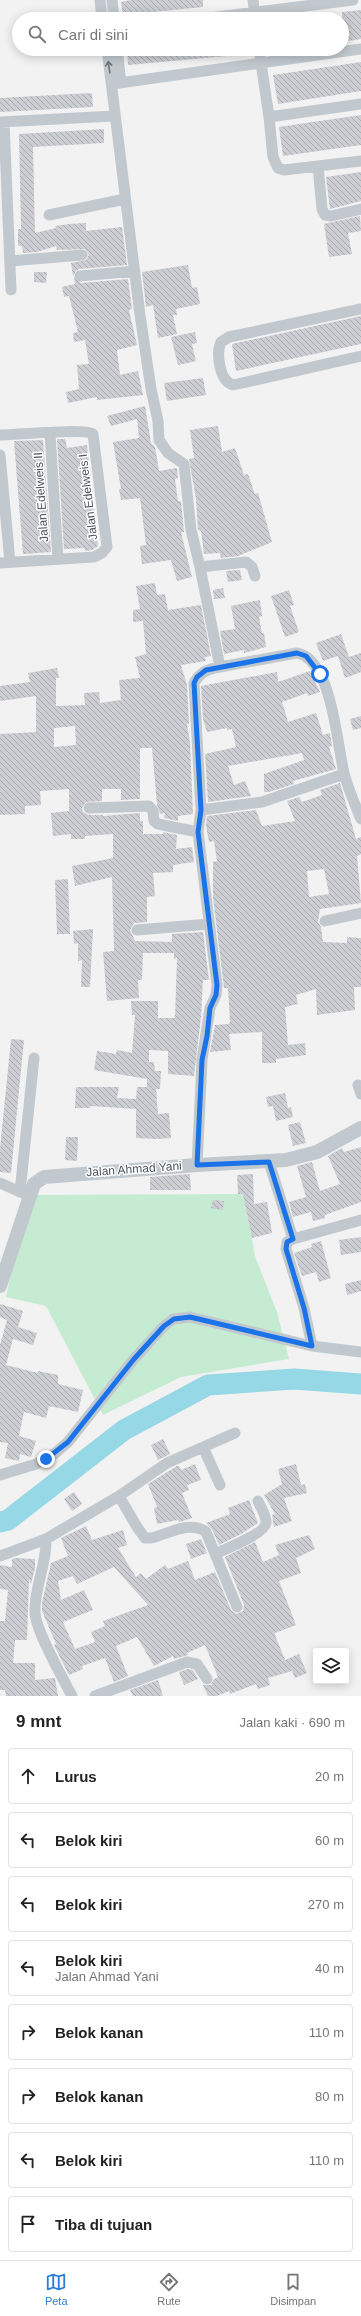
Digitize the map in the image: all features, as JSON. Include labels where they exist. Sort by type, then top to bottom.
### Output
[{"type":"street","points":[[100,0],[101,12]]},
{"type":"street","points":[[112,0],[113,12]]},
{"type":"street","points":[[253,0],[254,12]]},
{"type":"street","points":[[279,12],[353,0]]},
{"type":"street","points":[[349,51],[361,49]]},
{"type":"street","points":[[109,56],[116,84]]},
{"type":"street","points":[[117,56],[114,116],[150,382],[158,421],[159,440],[168,453],[184,464],[191,530],[220,667]]},
{"type":"street","points":[[260,56],[273,157],[278,168],[284,170],[361,161]]},
{"type":"street","points":[[116,84],[317,56]]},
{"type":"street","points":[[269,117],[361,104]]},
{"type":"street","points":[[11,290],[10,261],[4,225],[2,122],[114,116]]},
{"type":"street","points":[[318,166],[322,209],[325,215],[331,216],[361,209]]},
{"type":"street","points":[[49,215],[125,199]]},
{"type":"street","points":[[10,261],[82,255]]},
{"type":"street","points":[[80,276],[135,271]]},
{"type":"street","points":[[361,309],[229,337],[221,342],[218,354],[224,376],[228,382],[233,384],[361,356]]},
{"type":"street","name":"Jalan Edelweis I","points":[[50,434],[90,432],[94,435],[107,547],[102,553],[94,557],[58,559]]},
{"type":"street","points":[[0,435],[50,434]]},
{"type":"street","name":"Jalan Edelweis II","points":[[50,434],[58,559]]},
{"type":"street","points":[[0,455],[5,563],[58,559]]},
{"type":"street","points":[[200,567],[246,562],[252,567],[254,576]]},
{"type":"street","points":[[197,1165],[202,1060],[207,1036],[210,1008],[216,995],[217,985],[198,832],[201,810],[194,683],[197,677],[206,670],[276,656],[297,653],[306,656],[320,674],[328,697],[344,774],[361,819]]},
{"type":"street","points":[[201,810],[262,802],[344,774]]},
{"type":"street","points":[[88,808],[149,806],[153,811],[154,821],[158,824],[198,832]]},
{"type":"street","points":[[325,921],[361,913]]},
{"type":"street","points":[[137,930],[209,924]]},
{"type":"street","points":[[0,1183],[26,1194],[34,1058]]},
{"type":"street","name":"Jalan Ahmad Yani","points":[[0,1286],[26,1194],[34,1184],[47,1176],[197,1165],[269,1162],[308,1155],[361,1128]]},
{"type":"street","points":[[269,1162],[293,1239]]},
{"type":"street","points":[[312,1346],[304,1308],[286,1249],[287,1242],[361,1220]]},
{"type":"street","points":[[0,1475],[46,1459],[68,1442],[134,1359],[164,1326],[174,1319],[190,1317],[312,1346],[361,1352]]},
{"type":"street","points":[[0,1556],[46,1539],[119,1496],[162,1467],[203,1447],[236,1434]]},
{"type":"street","points":[[203,1447],[220,1485]]},
{"type":"street","points":[[119,1496],[137,1528],[145,1538],[151,1538],[182,1528],[199,1527],[208,1534],[237,1607]]},
{"type":"street","points":[[215,1554],[250,1538],[264,1529],[266,1523],[258,1501]]},
{"type":"street","points":[[46,1539],[46,1560],[36,1598],[35,1616],[72,1696]]},
{"type":"street","points":[[95,1696],[186,1662],[197,1664],[207,1679]]},
{"type":"green space","points":[[244,1194],[255,1256],[277,1312],[289,1359],[181,1377],[103,1415],[46,1306],[6,1297],[28,1195]]},
{"type":"building","points":[[131,0],[203,0],[203,7],[153,12],[123,12],[121,2]]},
{"type":"building","points":[[361,10],[361,39],[349,41],[349,12],[342,12]]},
{"type":"building","points":[[127,56],[227,56],[128,65]]},
{"type":"building","points":[[361,62],[361,91],[278,104],[273,75]]},
{"type":"building","points":[[92,93],[93,107],[0,112],[0,98]]},
{"type":"building","points":[[361,115],[361,145],[283,156],[279,127]]},
{"type":"building","points":[[104,129],[104,143],[33,147],[35,233],[56,228],[55,226],[69,224],[86,223],[86,231],[122,227],[127,265],[79,269],[73,276],[71,263],[86,260],[89,255],[85,249],[57,250],[56,246],[37,252],[23,253],[22,246],[18,246],[18,229],[21,229],[19,134]]},
{"type":"building","points":[[361,172],[361,201],[330,209],[326,177]]},
{"type":"building","points":[[360,216],[361,231],[348,233],[352,254],[329,257],[324,224]]},
{"type":"building","points":[[188,265],[192,288],[197,287],[200,304],[176,309],[177,315],[173,315],[177,334],[158,338],[153,305],[146,307],[142,272]]},
{"type":"building","points":[[34,272],[47,272],[46,283],[34,282]]},
{"type":"building","points":[[74,278],[81,283],[128,279],[132,309],[129,310],[137,345],[117,350],[120,375],[138,371],[143,395],[97,400],[97,397],[68,403],[66,392],[79,389],[77,365],[89,364],[85,340],[74,342],[73,333],[78,332],[69,296],[64,297],[62,287],[75,284]]},
{"type":"building","points":[[361,316],[361,344],[236,371],[232,344]]},
{"type":"building","points":[[195,332],[197,343],[192,344],[196,361],[178,365],[171,337]]},
{"type":"building","points":[[203,378],[206,395],[167,401],[164,383]]},
{"type":"building","points":[[145,406],[151,443],[155,447],[159,471],[177,468],[178,478],[175,479],[178,501],[181,501],[184,532],[181,532],[192,577],[177,581],[171,560],[142,564],[140,546],[146,545],[140,498],[121,500],[119,489],[121,489],[113,442],[139,438],[137,419],[111,426],[107,416]]},
{"type":"building","points":[[218,426],[222,452],[235,448],[244,475],[248,474],[255,494],[258,493],[272,542],[238,556],[221,558],[220,553],[204,554],[201,531],[198,529],[196,499],[189,459],[194,458],[190,430]]},
{"type":"building","points":[[57,439],[65,439],[67,448],[87,445],[98,546],[92,550],[85,551],[84,548],[64,549]]},
{"type":"building","points":[[43,440],[51,552],[23,554],[14,441]]},
{"type":"building","points":[[240,570],[242,580],[228,582],[226,571]]},
{"type":"building","points":[[155,583],[157,595],[165,594],[168,610],[201,605],[211,656],[205,657],[206,661],[181,665],[187,685],[189,724],[187,724],[190,743],[193,814],[178,816],[178,821],[164,818],[165,813],[160,814],[157,805],[152,748],[140,748],[140,799],[121,800],[121,789],[102,789],[102,801],[86,802],[82,808],[83,812],[89,815],[103,816],[140,813],[140,821],[143,821],[143,834],[163,834],[163,832],[177,835],[176,849],[192,847],[194,862],[173,865],[173,872],[153,873],[155,896],[147,897],[147,922],[134,923],[130,930],[135,941],[172,942],[172,934],[203,932],[209,980],[203,980],[201,1017],[194,1076],[168,1074],[168,1051],[149,1050],[149,1062],[154,1062],[155,1071],[161,1071],[160,1089],[156,1089],[158,1114],[169,1113],[171,1138],[157,1139],[136,1138],[136,1109],[90,1106],[90,1108],[75,1108],[76,1087],[119,1087],[117,1098],[136,1099],[137,1087],[147,1087],[147,1079],[94,1070],[97,1051],[116,1054],[117,1050],[132,1053],[135,1015],[132,1015],[131,1001],[158,1001],[158,1018],[175,1018],[177,958],[174,959],[174,953],[143,953],[142,980],[138,980],[139,998],[107,1001],[103,952],[114,951],[112,877],[75,886],[72,866],[113,858],[113,834],[85,836],[85,839],[71,839],[71,834],[53,836],[51,813],[69,811],[69,789],[40,791],[41,805],[25,806],[25,814],[0,815],[0,734],[36,732],[36,696],[0,701],[0,686],[30,682],[28,673],[57,668],[59,678],[56,678],[56,706],[85,705],[84,693],[99,692],[100,703],[121,700],[119,680],[140,678],[135,657],[146,654],[143,621],[133,622],[133,610],[140,609],[136,586]],"holes":[[[75,726],[76,745],[54,747],[54,728]]]},
{"type":"building","points":[[223,588],[225,598],[214,599],[213,590]]},
{"type":"building","points":[[289,590],[294,605],[290,606],[299,632],[285,637],[271,596]]},
{"type":"building","points":[[260,600],[262,616],[259,617],[262,633],[264,633],[266,647],[244,653],[244,650],[224,654],[220,631],[235,629],[231,606]]},
{"type":"building","points":[[341,634],[349,657],[361,653],[361,672],[345,678],[338,656],[323,661],[316,643]]},
{"type":"building","points":[[310,671],[320,692],[308,696],[307,693],[282,702],[288,722],[316,713],[323,735],[330,733],[332,746],[329,747],[336,769],[293,781],[294,784],[269,792],[264,792],[264,774],[304,760],[302,753],[228,766],[234,785],[245,781],[251,796],[208,802],[205,754],[236,747],[232,729],[227,730],[227,728],[207,732],[203,719],[201,686],[277,672],[278,682]]},
{"type":"building","points":[[361,716],[361,728],[353,730],[350,719]]},
{"type":"building","points":[[340,783],[356,839],[361,837],[361,854],[357,856],[361,903],[320,909],[318,922],[321,927],[323,942],[347,943],[347,937],[361,938],[361,987],[354,987],[355,1010],[317,1015],[316,989],[296,995],[298,1004],[285,1007],[288,1045],[305,1043],[306,1055],[276,1059],[276,1063],[262,1063],[262,1032],[229,1034],[231,1050],[210,1052],[215,1025],[229,1024],[230,1022],[228,988],[224,988],[213,897],[213,862],[217,861],[214,841],[209,842],[206,825],[207,816],[256,810],[262,826],[295,821],[287,801],[299,797],[302,802],[322,795],[320,790]],"holes":[[[324,869],[329,894],[309,897],[307,871]]]},
{"type":"building","points":[[68,879],[70,934],[57,934],[55,880]]},
{"type":"building","points":[[93,929],[90,987],[81,987],[82,960],[78,961],[78,943],[74,944],[73,931]]},
{"type":"building","points":[[11,1039],[24,1040],[11,1173],[0,1172],[0,1149]]},
{"type":"building","points":[[285,1093],[288,1108],[291,1107],[293,1117],[276,1121],[273,1106],[268,1107],[266,1097]]},
{"type":"building","points":[[300,1122],[306,1143],[293,1146],[288,1125]]},
{"type":"building","points":[[66,1137],[78,1137],[77,1161],[65,1160]]},
{"type":"building","points":[[361,1147],[361,1202],[325,1215],[325,1218],[313,1221],[311,1212],[293,1217],[289,1202],[306,1197],[297,1166],[312,1162],[320,1191],[340,1184],[328,1156],[342,1148],[344,1152]]},
{"type":"building","points":[[190,1174],[191,1190],[150,1190],[150,1177]]},
{"type":"building","points":[[253,1174],[254,1204],[267,1202],[272,1233],[252,1238],[243,1194],[238,1194],[237,1175]]},
{"type":"building","points":[[213,1200],[224,1201],[223,1210],[211,1208]]},
{"type":"building","points":[[361,1237],[361,1252],[341,1255],[339,1240]]},
{"type":"building","points":[[321,1241],[331,1278],[319,1282],[316,1272],[302,1276],[294,1253],[312,1247],[311,1244]]},
{"type":"building","points":[[361,1280],[361,1291],[347,1295],[345,1284]]},
{"type":"building","points":[[0,1304],[23,1311],[18,1327],[37,1333],[33,1345],[13,1339],[6,1365],[38,1373],[38,1371],[58,1375],[58,1384],[83,1390],[78,1412],[49,1406],[46,1418],[24,1412],[19,1436],[36,1441],[31,1457],[20,1454],[19,1461],[5,1458],[8,1443],[0,1442],[0,1345],[7,1320],[0,1317]]},
{"type":"building","points":[[163,1439],[170,1454],[158,1460],[151,1445]]},
{"type":"building","points":[[195,1464],[201,1480],[187,1485],[189,1490],[182,1493],[192,1518],[179,1522],[178,1520],[157,1524],[154,1508],[157,1507],[148,1484],[177,1466],[179,1466],[181,1470]]},
{"type":"building","points":[[296,1464],[301,1485],[305,1484],[307,1493],[284,1498],[292,1521],[274,1527],[272,1515],[275,1514],[264,1495],[282,1484],[278,1469]]},
{"type":"building","points":[[74,1492],[82,1504],[72,1511],[64,1499]]},
{"type":"building","points":[[249,1500],[258,1523],[241,1534],[219,1545],[212,1529],[206,1523],[230,1514],[228,1508]]},
{"type":"building","points":[[86,1526],[92,1540],[123,1530],[127,1545],[118,1548],[136,1577],[141,1573],[146,1579],[165,1565],[168,1569],[188,1561],[195,1580],[215,1572],[231,1610],[236,1614],[243,1611],[244,1605],[225,1557],[255,1542],[263,1562],[279,1555],[275,1545],[309,1535],[315,1549],[296,1558],[301,1573],[279,1581],[296,1625],[275,1633],[285,1660],[299,1654],[307,1673],[295,1678],[292,1671],[268,1678],[270,1685],[258,1689],[256,1684],[230,1694],[229,1691],[217,1696],[208,1696],[203,1685],[211,1685],[214,1679],[218,1677],[205,1645],[187,1653],[188,1655],[174,1659],[173,1656],[154,1666],[137,1637],[116,1646],[128,1676],[114,1682],[105,1658],[82,1666],[83,1669],[69,1675],[54,1645],[56,1644],[42,1611],[42,1603],[51,1563],[68,1556],[61,1538]],"holes":[[[114,1567],[148,1605],[103,1621],[105,1626],[91,1632],[95,1642],[75,1649],[63,1622],[93,1610],[84,1590],[61,1600],[58,1581],[73,1576],[77,1584]]]},
{"type":"building","points":[[201,1539],[207,1553],[191,1559],[186,1544]]},
{"type":"building","points":[[12,1559],[35,1559],[35,1568],[31,1584],[29,1579],[27,1640],[15,1640],[13,1663],[35,1663],[35,1680],[55,1678],[58,1696],[6,1696],[5,1690],[0,1690],[0,1621],[5,1621],[8,1590],[0,1589],[0,1565],[12,1567]]},
{"type":"building","points":[[188,1669],[193,1670],[198,1679],[184,1685],[179,1672]]},
{"type":"building","points":[[158,1680],[163,1696],[133,1696],[130,1690]]},
{"type":"waterway","points":[[0,1522],[8,1520],[124,1430],[208,1385],[294,1379],[361,1384]]},
{"type":"route","points":[[46,1459],[68,1442],[134,1359],[169,1321],[181,1317],[190,1317],[312,1346],[304,1308],[287,1256],[286,1244],[293,1239],[269,1162],[197,1165],[200,1075],[207,1036],[210,1004],[216,995],[217,985],[215,956],[209,924],[198,832],[201,810],[196,750],[194,683],[197,677],[206,670],[297,653],[306,656],[315,664],[320,674]]}]
